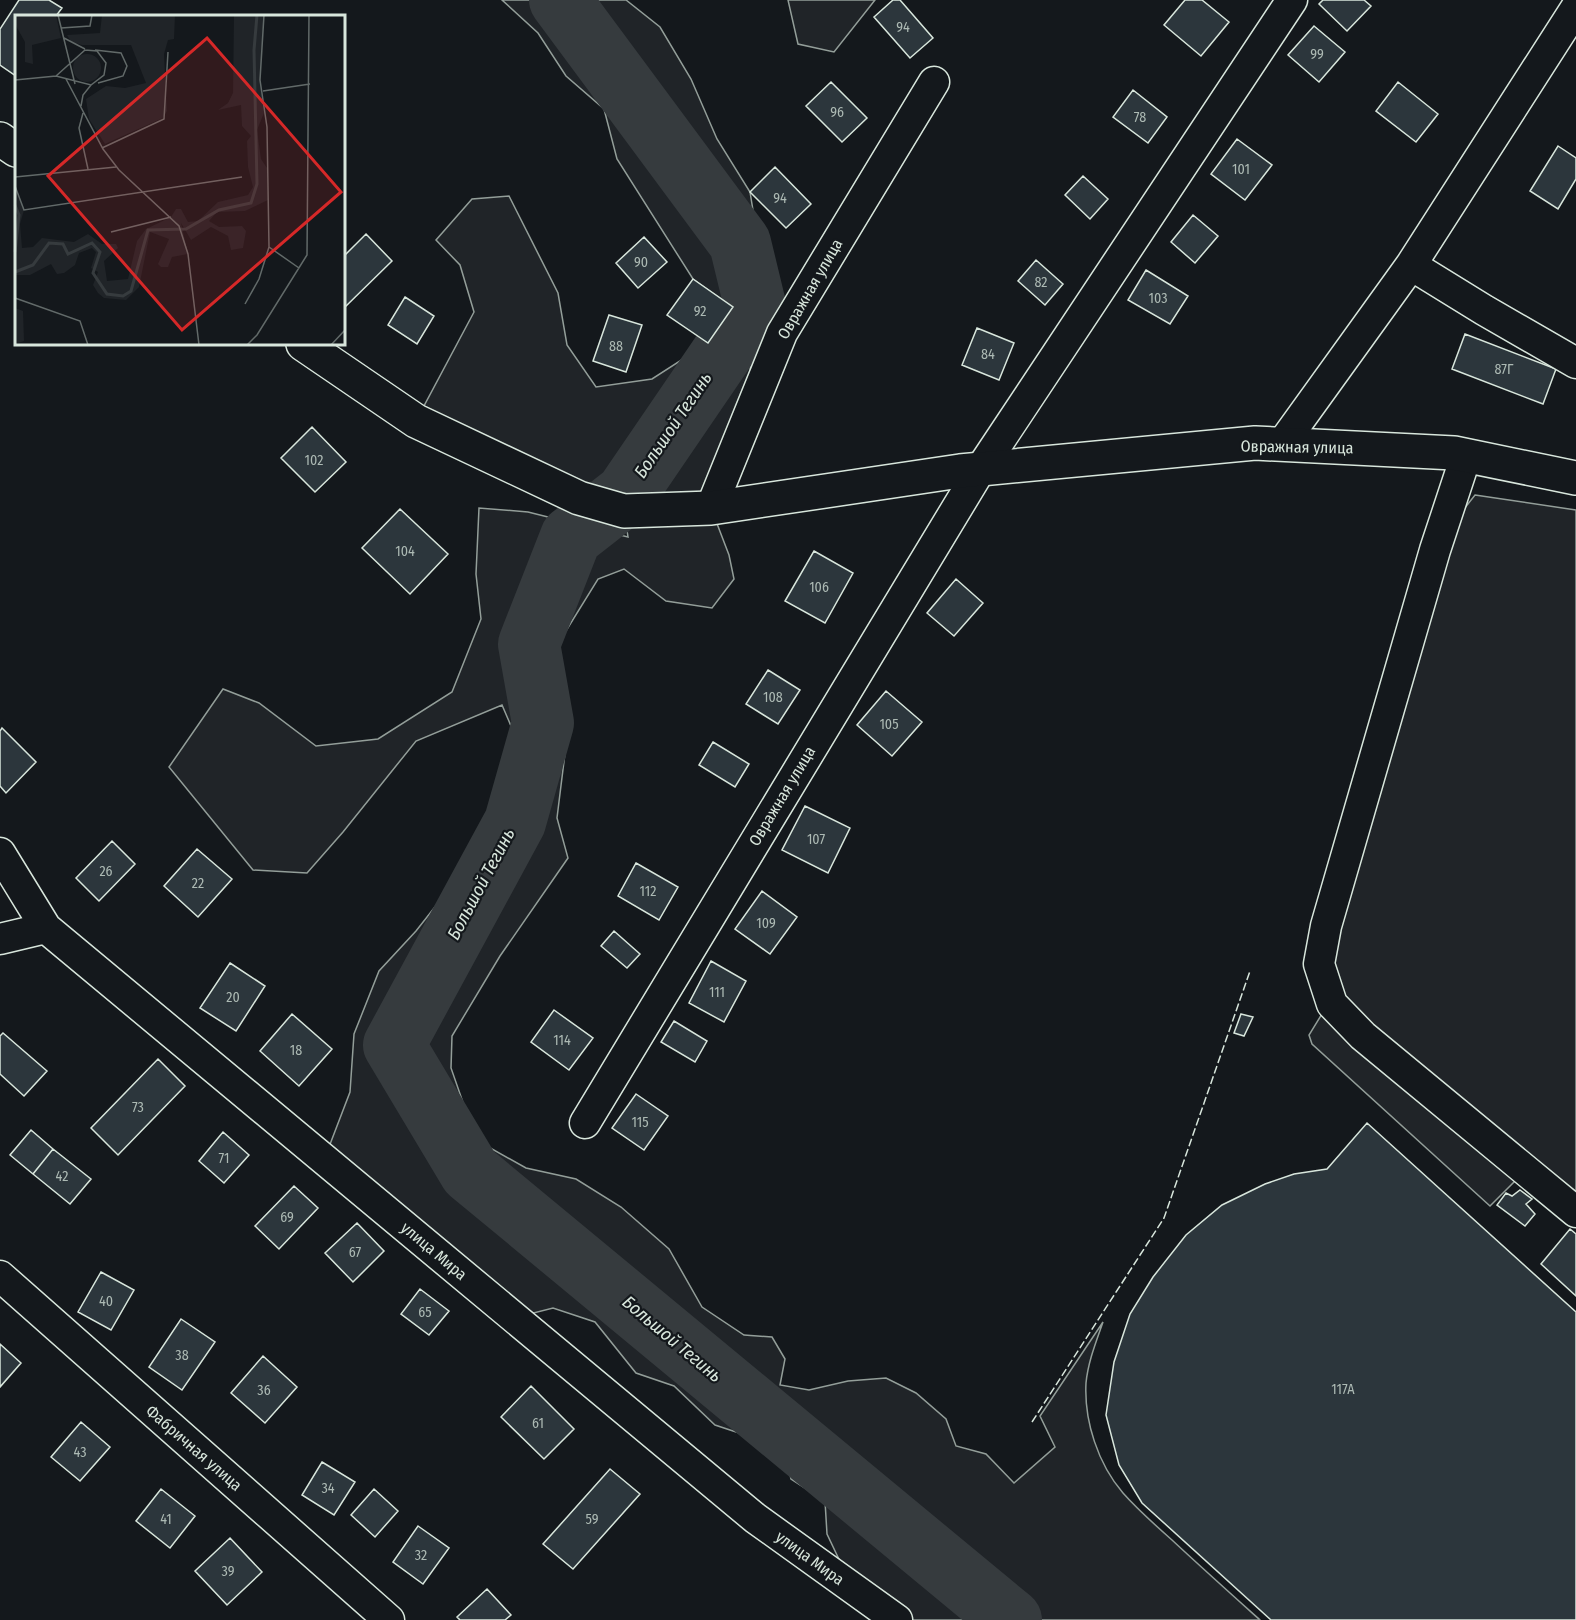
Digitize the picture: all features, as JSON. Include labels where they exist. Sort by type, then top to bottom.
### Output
[{"type":"street","name":"Овражная улица","points":[[585,1123],[980,470],[1292,0]]},
{"type":"street","points":[[1282,444],[1411,265],[1576,8]]},
{"type":"street","name":"Овражная улица","points":[[711,508],[782,333],[934,82]]},
{"type":"street","points":[[0,139],[15,149]]},
{"type":"street","points":[[1411,265],[1576,363]]},
{"type":"street","name":"Овражная улица","points":[[304,345],[417,421],[579,498],[624,511],[711,508],[980,470],[1255,443],[1454,453],[1576,478]]},
{"type":"street","points":[[1466,456],[1435,550],[1326,926],[1319,964],[1332,1004],[1363,1036],[1576,1212]]},
{"type":"street","name":"улица Мира","points":[[0,853],[46,928],[755,1518],[897,1620]]},
{"type":"street","points":[[0,939],[46,928]]},
{"type":"street","name":"Фабричная улица","points":[[0,1276],[389,1620]]},
{"type":"shaded area","points":[[502,0],[626,0],[660,27],[691,79],[717,139],[750,192],[760,253],[775,303],[749,357],[754,403],[711,508],[729,555],[734,579],[712,608],[666,601],[624,569],[598,579],[556,647],[567,737],[557,818],[568,858],[500,956],[452,1036],[451,1068],[476,1140],[526,1168],[576,1179],[621,1207],[669,1249],[702,1307],[744,1335],[772,1337],[785,1359],[780,1385],[809,1390],[848,1381],[886,1378],[916,1393],[946,1419],[956,1446],[986,1454],[1014,1483],[1055,1447],[1040,1416],[1103,1322],[1089,1367],[1086,1397],[1090,1427],[1106,1469],[1123,1493],[1141,1511],[1260,1620],[905,1620],[846,1574],[827,1534],[825,1501],[791,1479],[784,1448],[715,1425],[674,1386],[636,1373],[595,1322],[553,1308],[514,1318],[324,1160],[350,1092],[354,1034],[379,971],[416,931],[468,865],[509,801],[517,740],[502,705],[416,741],[307,873],[253,870],[169,767],[223,689],[259,703],[316,746],[378,739],[452,692],[481,619],[476,574],[479,508],[528,512],[628,537],[624,511],[416,421],[474,312],[460,265],[436,240],[472,199],[509,196],[558,293],[567,345],[596,387],[652,379],[708,343],[733,308],[693,279],[617,159],[604,109],[566,76],[538,33]]},
{"type":"shaded area","points":[[788,0],[875,0],[834,52],[798,44]]},
{"type":"shaded area","points":[[1475,495],[1576,510],[1576,1192],[1356,1020],[1336,987],[1332,964],[1335,932],[1457,518]]},
{"type":"shaded area","points":[[1325,1009],[1521,1175],[1490,1206],[1312,1044],[1309,1035]]},
{"type":"building","points":[[19,0],[49,0],[62,8],[57,15],[15,15],[15,75],[0,65],[0,29]]},
{"type":"building","points":[[893,0],[900,0],[933,38],[910,58],[874,17]]},
{"type":"building","points":[[1185,0],[1202,0],[1229,22],[1201,56],[1164,25]]},
{"type":"building","points":[[1323,0],[1364,0],[1371,6],[1347,31],[1319,4]]},
{"type":"building","points":[[1314,26],[1345,52],[1319,82],[1288,55]]},
{"type":"building","points":[[831,82],[867,118],[842,142],[806,106]]},
{"type":"building","points":[[1398,82],[1438,114],[1416,142],[1376,111]]},
{"type":"building","points":[[1133,90],[1167,117],[1148,143],[1113,117]]},
{"type":"building","points":[[1237,139],[1272,165],[1245,200],[1211,174]]},
{"type":"building","points":[[1558,146],[1576,158],[1576,179],[1558,209],[1530,191]]},
{"type":"building","points":[[775,167],[811,204],[786,228],[750,192]]},
{"type":"building","points":[[1083,176],[1108,199],[1090,219],[1065,195]]},
{"type":"building","points":[[1193,215],[1218,236],[1195,263],[1171,242]]},
{"type":"building","points":[[366,234],[392,261],[345,307],[345,255]]},
{"type":"building","points":[[644,237],[667,262],[638,288],[616,263]]},
{"type":"building","points":[[1036,260],[1063,284],[1045,305],[1018,281]]},
{"type":"building","points":[[1146,270],[1188,296],[1170,324],[1128,300]]},
{"type":"building","points":[[693,279],[733,307],[708,343],[667,315]]},
{"type":"building","points":[[405,297],[434,316],[417,344],[388,325]]},
{"type":"building","points":[[609,315],[642,325],[626,372],[593,361]]},
{"type":"building","points":[[977,328],[1014,343],[999,380],[962,365]]},
{"type":"building","points":[[1465,334],[1556,369],[1543,404],[1452,369]]},
{"type":"building","points":[[312,427],[346,462],[315,492],[281,458]]},
{"type":"building","points":[[400,509],[448,554],[410,594],[362,548]]},
{"type":"building","points":[[814,551],[853,573],[825,623],[785,601]]},
{"type":"building","points":[[956,579],[983,603],[954,636],[927,613]]},
{"type":"building","points":[[768,670],[800,690],[778,724],[746,704]]},
{"type":"building","points":[[886,691],[922,722],[892,756],[857,725]]},
{"type":"building","points":[[2,728],[36,762],[6,793],[0,786],[0,731]]},
{"type":"building","points":[[713,742],[749,764],[735,787],[699,765]]},
{"type":"building","points":[[805,806],[850,828],[828,873],[782,850]]},
{"type":"building","points":[[112,841],[135,864],[99,901],[76,878]]},
{"type":"building","points":[[197,849],[232,879],[198,917],[164,886]]},
{"type":"building","points":[[636,863],[678,887],[659,920],[618,896]]},
{"type":"building","points":[[762,891],[797,917],[770,954],[735,929]]},
{"type":"building","points":[[614,931],[640,954],[627,968],[601,946]]},
{"type":"building","points":[[711,961],[746,981],[724,1022],[689,1003]]},
{"type":"building","points":[[230,963],[265,986],[236,1031],[200,1008]]},
{"type":"building","points":[[554,1010],[593,1038],[569,1070],[531,1042]]},
{"type":"building","points":[[292,1014],[332,1049],[299,1086],[260,1051]]},
{"type":"building","points":[[1241,1014],[1253,1017],[1244,1036],[1234,1033]]},
{"type":"building","points":[[674,1021],[707,1041],[695,1062],[661,1042]]},
{"type":"building","points":[[3,1033],[47,1071],[24,1096],[0,1074],[0,1036]]},
{"type":"building","points":[[158,1059],[185,1086],[118,1155],[91,1128]]},
{"type":"building","points":[[636,1094],[668,1116],[644,1150],[612,1128]]},
{"type":"building","points":[[1367,1123],[1576,1312],[1576,1620],[1271,1620],[1142,1503],[1119,1465],[1106,1415],[1114,1362],[1130,1314],[1153,1277],[1186,1235],[1222,1205],[1265,1184],[1294,1174],[1327,1169]]},
{"type":"building","points":[[31,1130],[53,1149],[33,1174],[10,1155]]},
{"type":"building","points":[[223,1132],[249,1155],[224,1183],[199,1161]]},
{"type":"building","points":[[53,1149],[91,1179],[70,1204],[33,1174]]},
{"type":"building","points":[[294,1186],[318,1208],[279,1249],[255,1226]]},
{"type":"building","points":[[1520,1190],[1532,1199],[1526,1204],[1535,1214],[1525,1226],[1497,1205],[1506,1193],[1512,1196]]},
{"type":"building","points":[[357,1223],[384,1251],[353,1282],[325,1253]]},
{"type":"building","points":[[1570,1229],[1576,1234],[1576,1296],[1541,1264]]},
{"type":"building","points":[[101,1272],[134,1290],[111,1330],[78,1312]]},
{"type":"building","points":[[420,1289],[449,1311],[429,1335],[401,1314]]},
{"type":"building","points":[[181,1319],[215,1342],[182,1390],[149,1367]]},
{"type":"building","points":[[0,1344],[21,1363],[0,1387]]},
{"type":"building","points":[[263,1356],[297,1387],[265,1423],[231,1393]]},
{"type":"building","points":[[531,1386],[574,1429],[544,1459],[501,1417]]},
{"type":"building","points":[[81,1422],[110,1447],[80,1481],[51,1457]]},
{"type":"building","points":[[322,1462],[355,1482],[334,1515],[302,1495]]},
{"type":"building","points":[[610,1469],[640,1494],[573,1569],[543,1544]]},
{"type":"building","points":[[161,1489],[195,1516],[170,1548],[136,1521]]},
{"type":"building","points":[[374,1489],[398,1511],[375,1537],[351,1515]]},
{"type":"building","points":[[418,1526],[449,1548],[423,1584],[393,1562]]},
{"type":"building","points":[[230,1538],[262,1572],[227,1605],[195,1571]]},
{"type":"building","points":[[487,1589],[511,1615],[505,1620],[460,1620],[457,1617]]},
{"type":"waterway","name":"Большой Тегинь","points":[[560,0],[740,243],[755,305],[626,494],[571,537],[529,644],[543,723],[515,822],[394,1045],[470,1172],[1011,1620]]},
{"type":"fence","points":[[1032,1422],[1164,1218],[1250,971]]}]
